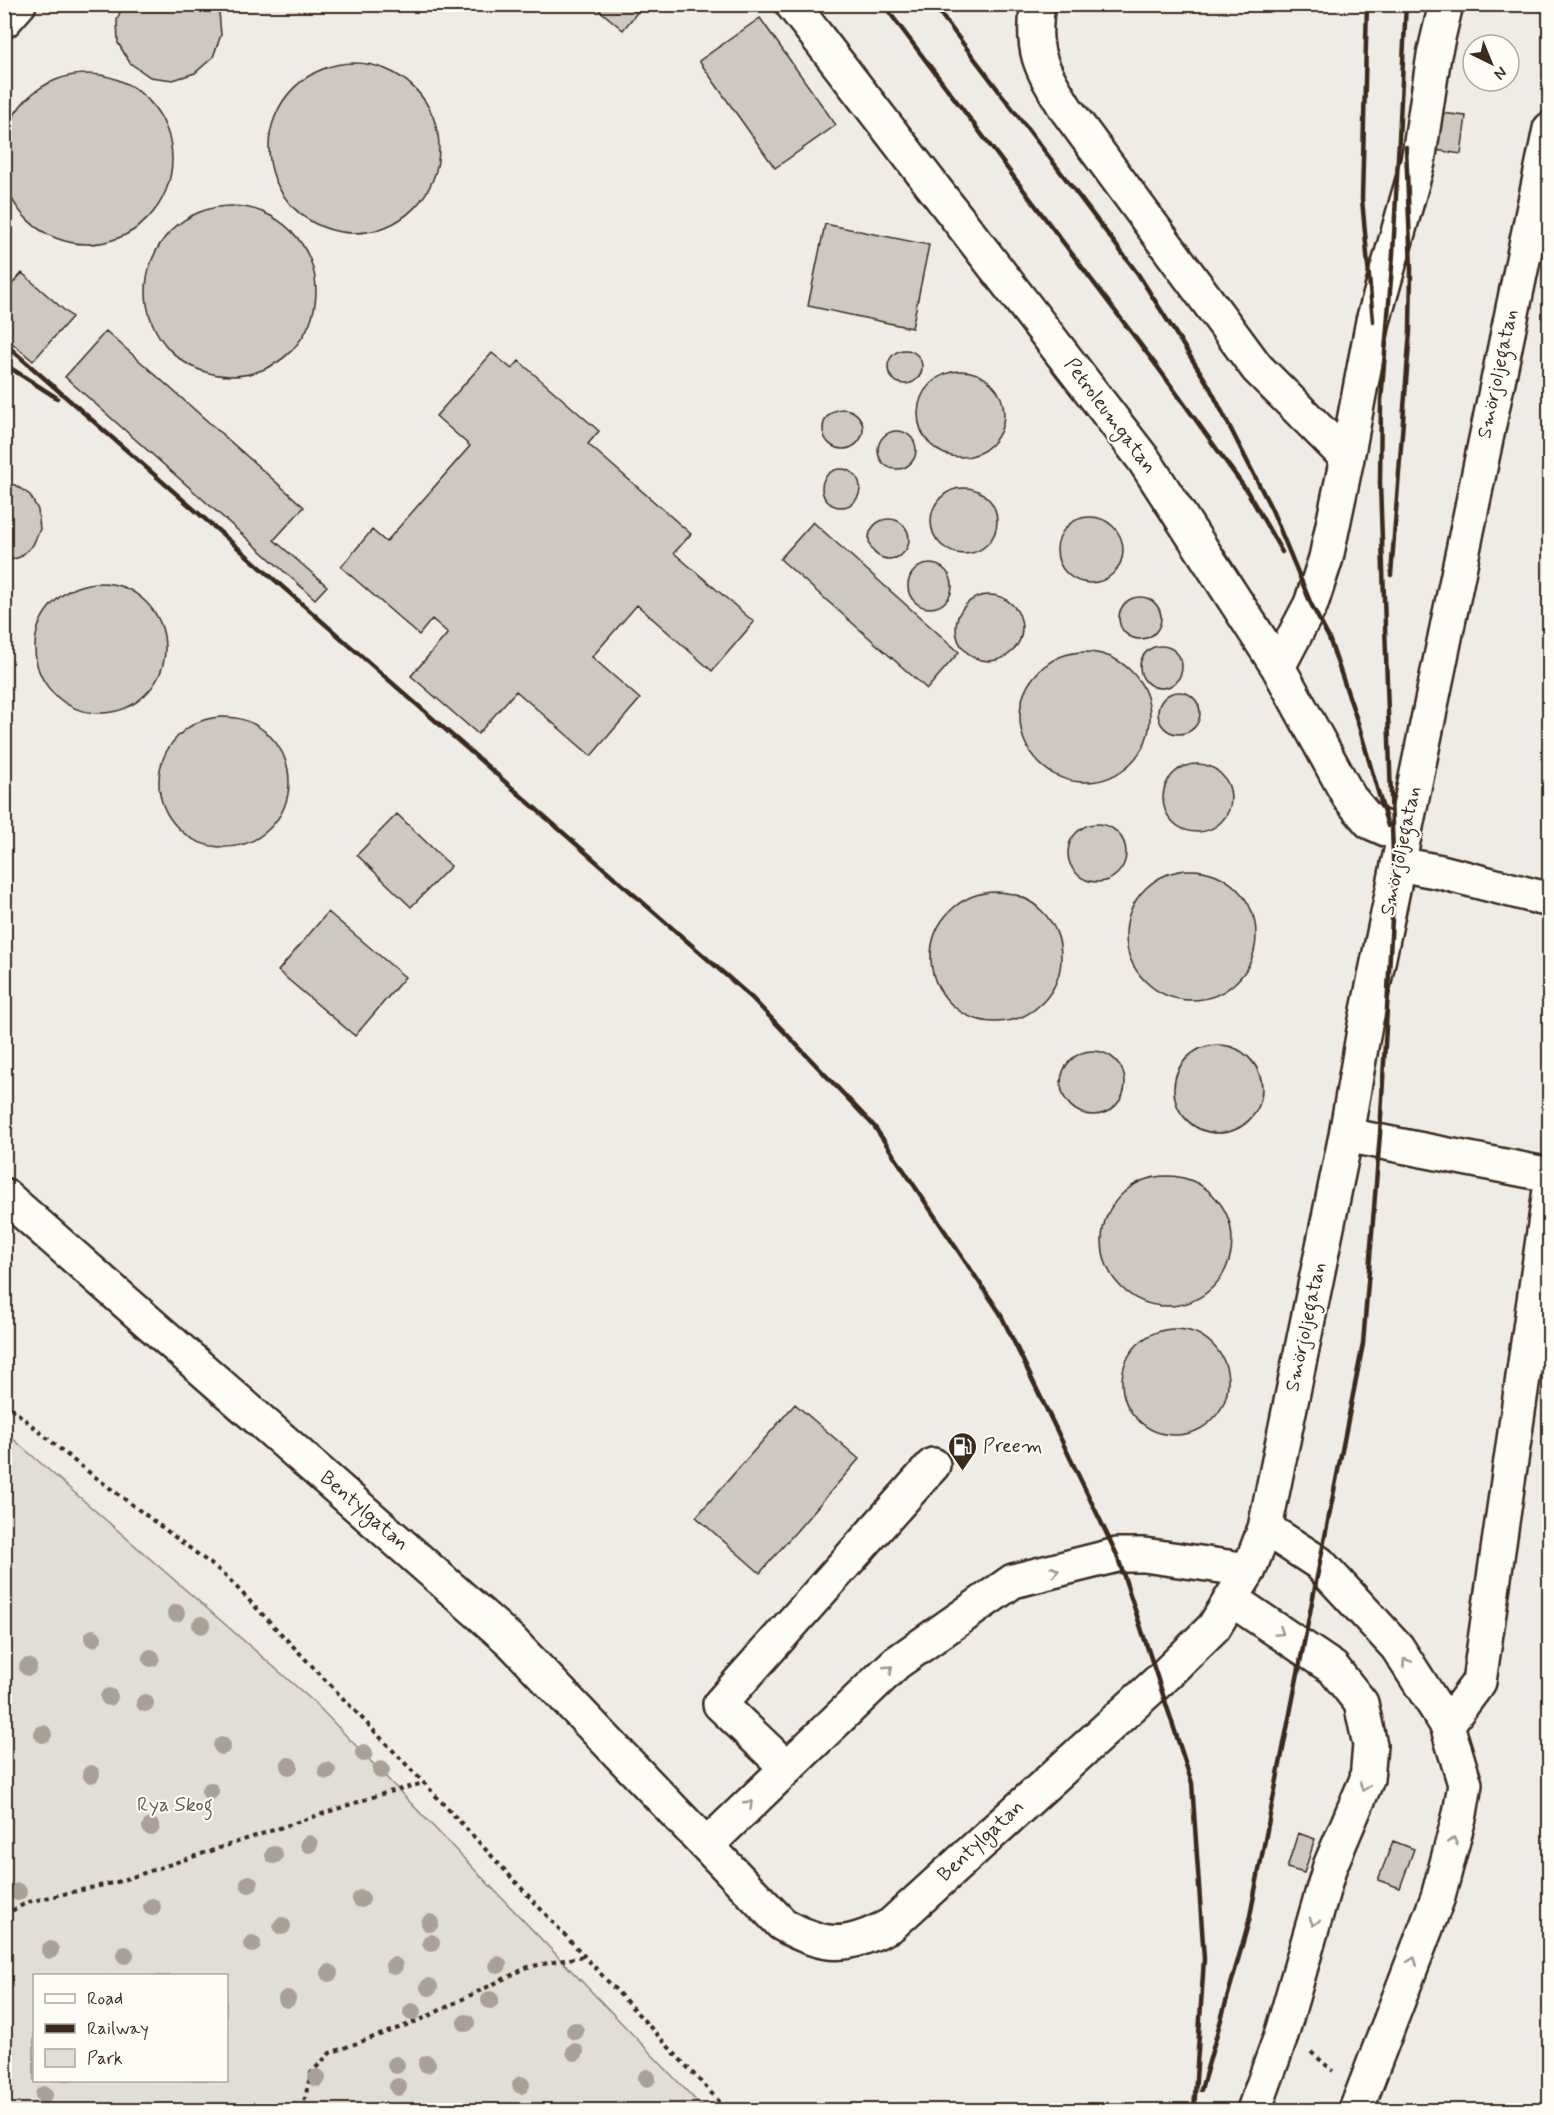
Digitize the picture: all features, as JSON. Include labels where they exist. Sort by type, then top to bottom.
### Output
[{"type":"street","points":[[4,21],[18,4]]},
{"type":"street","name":"Petroleumgatan","points":[[792,4],[1144,460],[1278,667],[1348,797],[1370,822],[1401,850],[1441,872],[1550,900]]},
{"type":"street","points":[[1038,4],[1035,42],[1040,66],[1066,109],[1257,368],[1347,458]]},
{"type":"street","points":[[1278,667],[1311,604],[1326,558],[1373,321],[1418,162],[1434,54],[1446,4]]},
{"type":"street","name":"Smörjoljegatan","points":[[1249,1570],[1265,1528],[1346,1135],[1401,850],[1550,129]]},
{"type":"street","points":[[1346,1135],[1550,1175]]},
{"type":"street","points":[[1447,1725],[1479,1682],[1550,1190]]},
{"type":"street","name":"Bentylgatan","points":[[4,1195],[511,1641],[782,1924],[808,1939],[834,1944],[864,1939],[891,1924],[1160,1680],[1214,1627],[1249,1570]]},
{"type":"street","points":[[787,1767],[720,1704],[933,1465]]},
{"type":"street","points":[[1265,1528],[1319,1563],[1396,1647],[1447,1725],[1465,1784],[1460,1814],[1438,1897],[1356,2110]]},
{"type":"street","points":[[706,1845],[896,1662],[1013,1581],[1117,1555],[1144,1555],[1249,1570]]},
{"type":"street","points":[[1231,1599],[1334,1668],[1361,1703],[1370,1745],[1367,1779],[1330,1866],[1280,2039],[1254,2110]]},
{"type":"path","points":[[4,1402],[78,1464],[224,1574],[424,1783],[727,2110]]},
{"type":"path","points":[[4,1916],[28,1902],[117,1882],[363,1800],[424,1783]]},
{"type":"path","points":[[302,2110],[311,2073],[330,2053],[418,2020],[528,1966],[584,1956]]},
{"type":"shaded area","points":[[5,5],[1549,5],[1549,2110],[705,2110],[314,1702],[5,1431]]},
{"type":"green space","name":"Rya Skog","points":[[4,1431],[314,1702],[705,2110],[5,2110]]},
{"type":"building","points":[[123,4],[215,4],[219,12],[221,35],[213,57],[195,73],[173,80],[150,77],[130,63],[118,43],[117,20]]},
{"type":"building","points":[[592,4],[644,4],[623,30]]},
{"type":"building","points":[[760,18],[836,125],[775,168],[699,61]]},
{"type":"building","points":[[354,63],[371,64],[387,69],[414,88],[433,115],[438,131],[438,165],[433,181],[414,208],[387,227],[371,232],[354,233],[337,232],[321,227],[294,208],[275,181],[270,165],[269,148],[270,131],[275,115],[294,88],[321,69],[337,64]]},
{"type":"building","points":[[87,74],[120,80],[147,99],[166,126],[172,159],[166,192],[147,219],[120,238],[87,244],[54,238],[27,219],[8,192],[2,159],[8,126],[27,99],[54,80]]},
{"type":"building","points":[[1433,112],[1466,116],[1461,154],[1429,149]]},
{"type":"building","points":[[231,206],[248,207],[264,212],[291,231],[310,258],[315,274],[315,308],[310,324],[291,351],[264,370],[248,375],[231,376],[214,375],[198,370],[171,351],[152,324],[147,308],[146,291],[147,274],[152,258],[171,231],[198,212],[214,207]]},
{"type":"building","points":[[825,224],[929,245],[912,328],[808,306]]},
{"type":"building","points":[[22,273],[72,317],[33,361],[4,336],[4,293]]},
{"type":"building","points":[[106,331],[304,507],[274,540],[327,586],[315,599],[65,377]]},
{"type":"building","points":[[905,350],[917,355],[922,367],[917,379],[905,384],[893,379],[888,367],[893,355]]},
{"type":"building","points":[[492,353],[512,369],[519,361],[599,431],[588,444],[691,534],[674,553],[754,622],[712,671],[637,605],[592,657],[640,699],[591,756],[516,691],[478,734],[411,676],[448,633],[432,619],[419,635],[341,567],[372,530],[386,542],[470,446],[436,416]]},
{"type":"building","points":[[961,371],[977,375],[991,384],[1000,398],[1004,414],[1000,430],[991,444],[977,453],[961,457],[945,453],[931,444],[922,430],[918,414],[922,398],[931,384],[945,375]]},
{"type":"building","points":[[843,409],[857,415],[863,429],[857,443],[843,449],[829,443],[823,429],[829,415]]},
{"type":"building","points":[[897,431],[911,436],[916,450],[911,464],[897,469],[883,464],[878,450],[883,436]]},
{"type":"building","points":[[841,469],[855,474],[860,488],[855,502],[841,507],[827,502],[822,488],[827,474]]},
{"type":"building","points":[[4,484],[15,485],[30,495],[38,510],[40,529],[33,545],[20,557],[4,562]]},
{"type":"building","points":[[957,488],[971,488],[983,493],[992,502],[997,521],[995,534],[988,545],[971,554],[957,554],[945,549],[936,540],[931,528],[931,514],[936,502],[945,493]]},
{"type":"building","points":[[1083,517],[1097,517],[1109,522],[1118,531],[1123,550],[1121,563],[1114,574],[1097,583],[1083,583],[1071,578],[1062,569],[1057,557],[1057,543],[1062,531],[1071,522]]},
{"type":"building","points":[[889,519],[903,525],[909,539],[903,553],[889,559],[875,553],[869,539],[875,525]]},
{"type":"building","points":[[813,522],[959,652],[927,689],[780,559]]},
{"type":"building","points":[[930,564],[946,570],[952,586],[946,602],[930,608],[914,602],[908,586],[914,570]]},
{"type":"building","points":[[100,583],[125,588],[146,602],[160,623],[165,648],[160,673],[146,694],[125,708],[100,713],[75,708],[54,694],[40,673],[35,648],[40,623],[54,602],[75,588]]},
{"type":"building","points":[[983,595],[995,595],[1013,604],[1020,615],[1022,628],[1020,641],[1013,652],[1002,659],[983,661],[970,656],[961,647],[956,634],[956,622],[961,609],[970,600]]},
{"type":"building","points":[[1140,597],[1155,603],[1161,618],[1155,633],[1140,639],[1125,633],[1119,618],[1125,603]]},
{"type":"building","points":[[1161,646],[1176,652],[1182,667],[1176,682],[1161,688],[1146,682],[1140,667],[1146,652]]},
{"type":"building","points":[[1085,652],[1110,657],[1131,671],[1145,692],[1150,717],[1145,742],[1131,763],[1110,777],[1085,782],[1060,777],[1039,763],[1025,742],[1020,717],[1025,692],[1039,671],[1060,657]]},
{"type":"building","points":[[1179,692],[1194,698],[1200,713],[1194,728],[1179,734],[1164,728],[1158,713],[1164,698]]},
{"type":"building","points":[[224,717],[249,722],[270,736],[284,757],[289,782],[284,807],[270,828],[249,842],[224,847],[199,842],[178,828],[164,807],[159,782],[164,757],[178,736],[199,722]]},
{"type":"building","points":[[1204,764],[1216,770],[1225,779],[1231,791],[1229,811],[1221,822],[1204,832],[1190,832],[1173,822],[1165,811],[1163,791],[1173,774],[1184,766]]},
{"type":"building","points":[[397,814],[451,866],[411,907],[357,855]]},
{"type":"building","points":[[1097,824],[1108,826],[1121,837],[1126,853],[1124,864],[1113,877],[1097,882],[1086,880],[1073,869],[1068,853],[1070,842],[1081,829]]},
{"type":"building","points":[[1191,870],[1216,875],[1237,889],[1251,910],[1256,935],[1251,960],[1237,981],[1216,995],[1191,1000],[1166,995],[1145,981],[1131,960],[1126,935],[1131,910],[1145,889],[1166,875]]},
{"type":"building","points":[[996,892],[1021,897],[1042,911],[1056,932],[1061,957],[1056,982],[1042,1003],[1021,1017],[996,1022],[971,1017],[950,1003],[936,982],[931,957],[936,932],[950,911],[971,897]]},
{"type":"building","points":[[328,912],[405,977],[355,1036],[278,971]]},
{"type":"building","points":[[1209,1045],[1227,1045],[1243,1052],[1255,1064],[1262,1080],[1262,1098],[1255,1114],[1243,1126],[1227,1133],[1209,1133],[1193,1126],[1181,1114],[1174,1098],[1174,1080],[1181,1064],[1193,1052]]},
{"type":"building","points":[[1093,1051],[1105,1053],[1116,1060],[1123,1071],[1125,1083],[1123,1095],[1116,1106],[1105,1113],[1093,1115],[1081,1113],[1070,1106],[1063,1095],[1061,1083],[1063,1071],[1070,1060],[1081,1053]]},
{"type":"building","points":[[1167,1176],[1192,1181],[1213,1195],[1227,1216],[1232,1241],[1227,1266],[1213,1287],[1192,1301],[1167,1306],[1142,1301],[1121,1287],[1107,1266],[1102,1241],[1107,1216],[1121,1195],[1142,1181]]},
{"type":"building","points":[[1175,1329],[1195,1333],[1213,1344],[1224,1362],[1228,1382],[1224,1402],[1213,1420],[1195,1431],[1175,1435],[1155,1431],[1137,1420],[1126,1402],[1122,1382],[1126,1362],[1137,1344],[1155,1333]]},
{"type":"building","points":[[795,1404],[859,1459],[760,1573],[696,1517]]},
{"type":"building","points":[[1298,1833],[1315,1839],[1304,1873],[1287,1868]]},
{"type":"building","points":[[1393,1841],[1414,1849],[1400,1888],[1378,1880]]},
{"type":"railway","points":[[883,4],[1159,369],[1247,491],[1282,552]]},
{"type":"railway","points":[[933,4],[1138,274],[1209,386],[1272,510],[1311,604],[1329,638],[1358,723],[1388,826]]},
{"type":"railway","points":[[1367,4],[1362,199],[1373,321]]},
{"type":"railway","points":[[1201,2090],[1249,1921],[1363,1344],[1380,1134],[1394,883],[1380,483],[1381,401],[1393,254],[1406,4]]},
{"type":"railway","points":[[1391,575],[1410,331],[1411,269],[1406,147]]},
{"type":"railway","points":[[4,343],[752,998],[874,1126],[1000,1313],[1117,1555],[1192,1783],[1204,1959],[1194,2110]]},
{"type":"railway","points":[[4,364],[57,398]]},
{"type":"place","name":"Preem","points":[[962,1472]]}]
